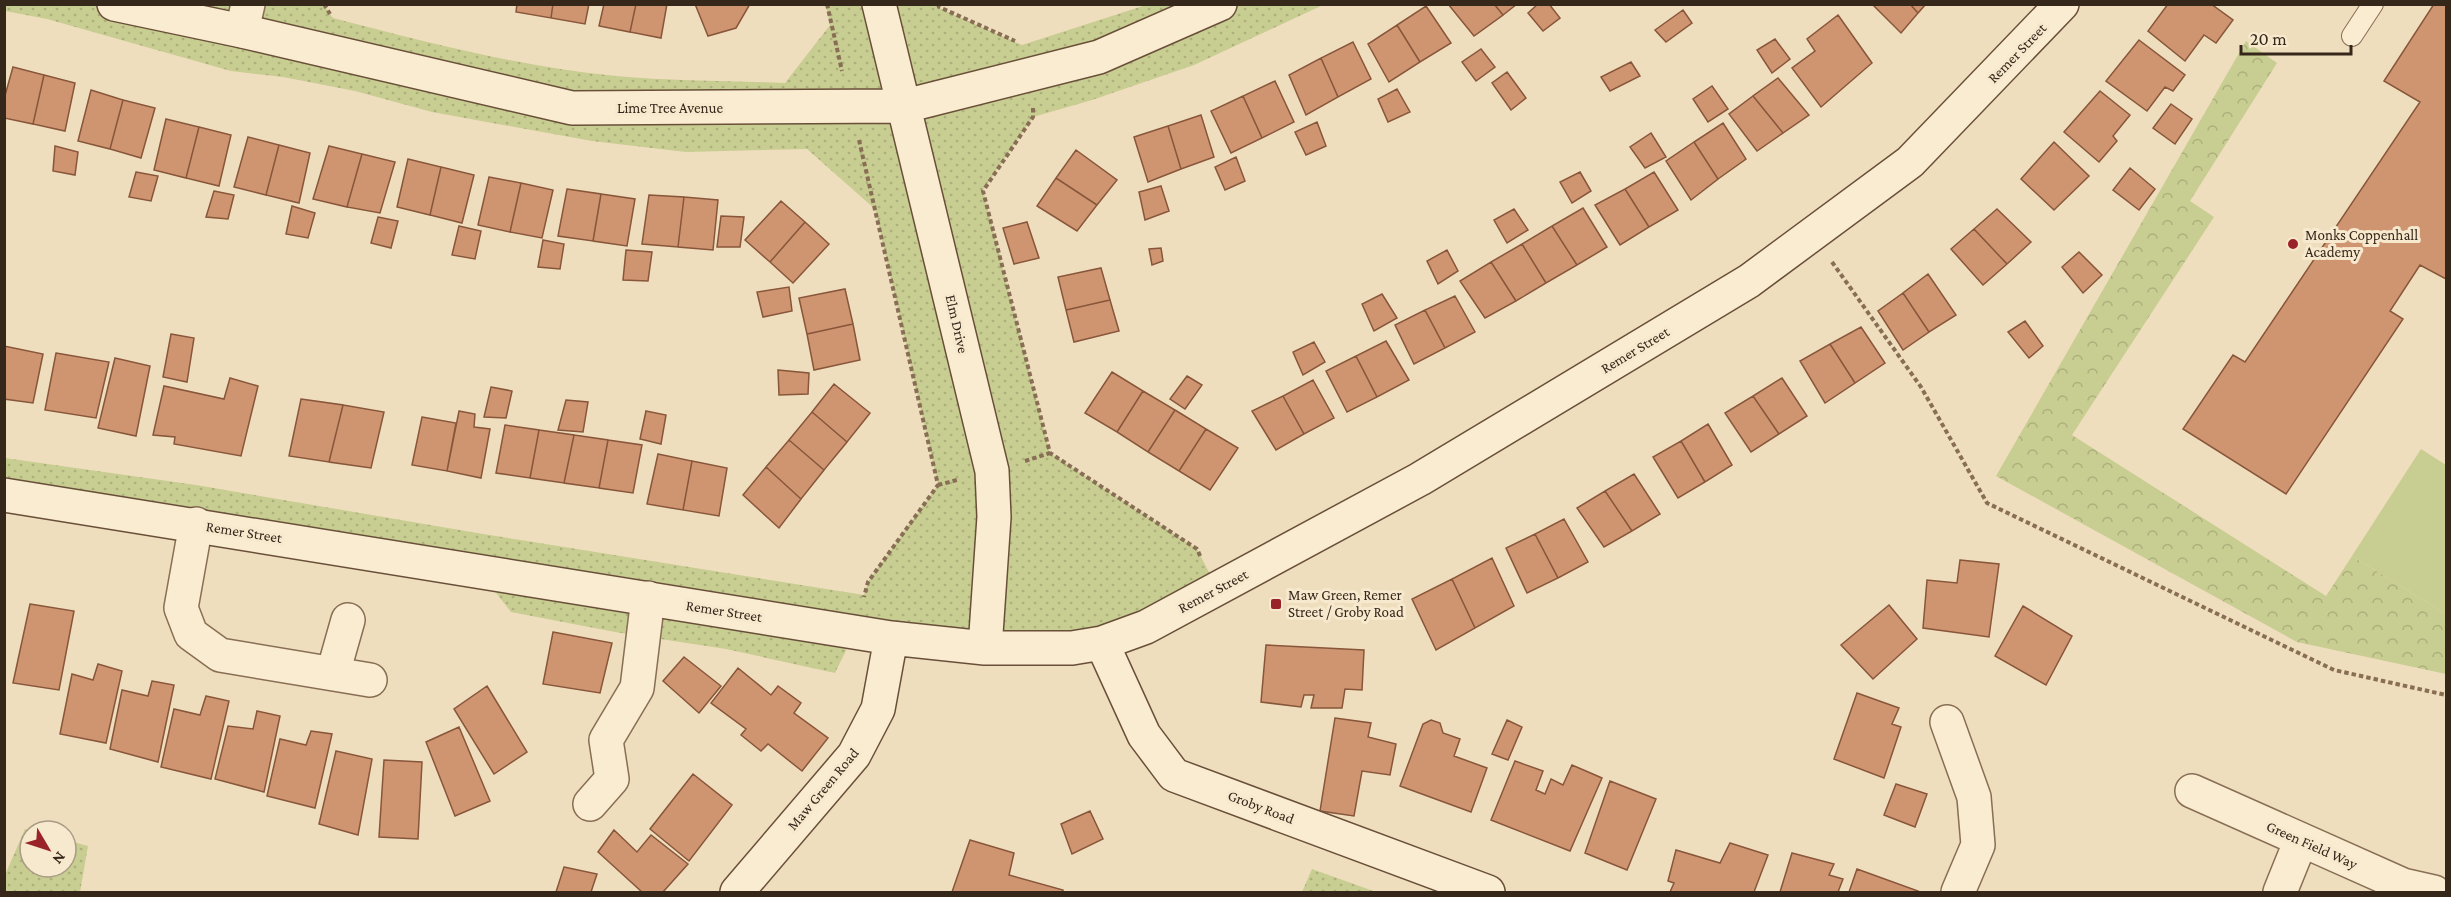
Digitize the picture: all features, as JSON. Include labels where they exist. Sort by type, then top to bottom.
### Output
[{"type":"street","name":"Lime Tree Avenue","points":[[114,4],[245,18],[572,108],[905,106],[1099,57],[1220,4]]},
{"type":"street","name":"Elm Drive","points":[[879,4],[992,471],[994,517],[985,648]]},
{"type":"street","name":"Remer Street","points":[[4,495],[196,524],[891,638],[985,648],[1072,648],[1102,644],[1146,627],[1420,479],[1749,281],[1910,162],[2062,4]]},
{"type":"street","name":"Remer Street","points":[[196,524],[181,608],[191,634],[220,655],[370,680]]},
{"type":"street","points":[[590,804],[612,779],[606,740],[637,688],[648,598]]},
{"type":"street","points":[[333,673],[348,620]]},
{"type":"street","name":"Maw Green Road","points":[[737,892],[854,755],[879,709],[891,638]]},
{"type":"street","name":"Groby Road","points":[[1102,644],[1144,735],[1174,775],[1488,892]]},
{"type":"street","points":[[1947,722],[1974,797],[1978,845],[1958,892]]},
{"type":"street","name":"Green Field Way","points":[[2192,791],[2403,885],[2434,892]]},
{"type":"street","points":[[2280,892],[2301,840]]},
{"type":"lane","points":[[2352,36],[2373,4]]},
{"type":"path","points":[[827,4],[938,485],[868,582],[855,632]]},
{"type":"path","points":[[938,4],[939,8],[1022,45],[1034,74],[1033,117],[983,190],[1050,453],[1197,549],[1217,588]]},
{"type":"path","points":[[1813,234],[1921,387],[1987,503],[2334,670],[2446,695]]},
{"type":"green space","points":[[5,4],[324,5],[333,18],[473,53],[544,67],[637,78],[785,83],[830,25],[826,5],[938,5],[939,8],[1022,45],[1146,5],[1323,5],[1194,65],[1092,100],[1033,117],[983,190],[1050,453],[1197,549],[1217,588],[1102,643],[855,632],[835,673],[726,649],[615,632],[511,612],[479,571],[5,495],[5,458],[196,485],[864,595],[868,582],[938,485],[875,209],[807,149],[686,152],[592,141],[432,112],[355,91],[283,77],[231,71],[47,19],[5,11]]},
{"type":"green space","points":[[2246,41],[2277,63],[2190,201],[2214,217],[2072,435],[2326,596],[2352,556],[2446,614],[2446,674],[2297,642],[1996,476]]},
{"type":"green space","points":[[2421,449],[2446,465],[2446,614],[2352,556]]},
{"type":"green space","points":[[78,843],[88,846],[80,892],[5,892],[5,875],[18,845],[18,879],[78,879]]},
{"type":"green space","points":[[1312,869],[1376,892],[1302,892]]},
{"type":"building","points":[[517,4],[553,4],[551,18],[516,12]]},
{"type":"building","points":[[553,4],[589,4],[585,24],[551,18]]},
{"type":"building","points":[[604,4],[636,4],[630,32],[599,26]]},
{"type":"building","points":[[636,4],[667,4],[661,38],[630,32]]},
{"type":"building","points":[[695,4],[750,4],[736,28],[708,36]]},
{"type":"building","points":[[1448,4],[1494,4],[1503,15],[1474,36]]},
{"type":"building","points":[[1494,4],[1517,4],[1503,15]]},
{"type":"building","points":[[1538,4],[1549,4],[1560,18],[1543,31],[1528,13]]},
{"type":"building","points":[[1872,4],[1910,4],[1918,13],[1901,33]]},
{"type":"building","points":[[1910,4],[1926,4],[1918,13]]},
{"type":"building","points":[[2168,4],[2211,4],[2233,20],[2216,43],[2204,35],[2185,61],[2148,31]]},
{"type":"building","points":[[2434,4],[2446,4],[2446,279],[2420,265],[2390,311],[2403,319],[2286,494],[2183,429],[2233,355],[2245,362],[2420,102],[2384,81]]},
{"type":"building","points":[[1426,6],[1451,43],[1420,62],[1397,25]]},
{"type":"building","points":[[1683,10],[1692,23],[1666,42],[1655,30]]},
{"type":"building","points":[[1838,15],[1872,63],[1821,107],[1792,68],[1815,51],[1807,39]]},
{"type":"building","points":[[1397,25],[1420,62],[1389,82],[1368,44]]},
{"type":"building","points":[[1775,39],[1790,59],[1772,73],[1757,50]]},
{"type":"building","points":[[2139,40],[2185,75],[2173,91],[2165,87],[2147,111],[2106,81]]},
{"type":"building","points":[[1353,42],[1371,79],[1338,97],[1321,58]]},
{"type":"building","points":[[1481,49],[1495,67],[1476,81],[1462,62]]},
{"type":"building","points":[[1321,58],[1338,97],[1306,115],[1289,75]]},
{"type":"building","points":[[1631,62],[1640,76],[1610,91],[1601,77]]},
{"type":"building","points":[[13,67],[44,75],[33,124],[4,118],[4,99]]},
{"type":"building","points":[[1507,72],[1526,98],[1511,110],[1492,83]]},
{"type":"building","points":[[44,75],[75,83],[65,131],[33,124]]},
{"type":"building","points":[[1778,78],[1809,115],[1783,133],[1753,96]]},
{"type":"building","points":[[1275,81],[1294,122],[1262,138],[1243,96]]},
{"type":"building","points":[[1712,86],[1728,109],[1708,122],[1693,99]]},
{"type":"building","points":[[1397,89],[1410,112],[1388,122],[1378,99]]},
{"type":"building","points":[[91,90],[123,100],[110,149],[78,141]]},
{"type":"building","points":[[2100,91],[2130,115],[2113,136],[2117,141],[2099,162],[2064,132]]},
{"type":"building","points":[[1243,96],[1262,138],[1231,153],[1211,111]]},
{"type":"building","points":[[1753,96],[1783,133],[1757,151],[1729,114]]},
{"type":"building","points":[[123,100],[155,108],[141,158],[110,149]]},
{"type":"building","points":[[2171,104],[2192,119],[2175,144],[2153,128]]},
{"type":"building","points":[[1201,115],[1214,157],[1181,169],[1168,126]]},
{"type":"building","points":[[166,119],[199,127],[186,178],[154,170]]},
{"type":"building","points":[[1317,122],[1326,146],[1306,155],[1295,132]]},
{"type":"building","points":[[1723,123],[1746,159],[1718,179],[1694,142]]},
{"type":"building","points":[[1168,126],[1181,169],[1148,182],[1134,137]]},
{"type":"building","points":[[199,127],[231,135],[219,186],[186,178]]},
{"type":"building","points":[[1651,133],[1666,157],[1645,168],[1630,147]]},
{"type":"building","points":[[248,137],[279,145],[266,195],[234,187]]},
{"type":"building","points":[[1694,142],[1718,179],[1691,200],[1666,161]]},
{"type":"building","points":[[2054,142],[2089,176],[2054,210],[2021,179]]},
{"type":"building","points":[[279,145],[310,153],[299,203],[266,195]]},
{"type":"building","points":[[55,146],[78,152],[75,175],[53,171]]},
{"type":"building","points":[[329,146],[362,154],[347,207],[313,199]]},
{"type":"building","points":[[1076,150],[1117,180],[1097,205],[1056,178]]},
{"type":"building","points":[[362,154],[395,162],[380,213],[347,207]]},
{"type":"building","points":[[1236,157],[1245,181],[1225,190],[1215,167]]},
{"type":"building","points":[[408,159],[441,167],[430,215],[397,207]]},
{"type":"building","points":[[441,167],[474,175],[462,223],[430,215]]},
{"type":"building","points":[[2130,168],[2155,189],[2139,210],[2113,190]]},
{"type":"building","points":[[136,172],[158,176],[151,201],[129,197]]},
{"type":"building","points":[[1580,172],[1591,191],[1572,203],[1560,182]]},
{"type":"building","points":[[1654,172],[1678,210],[1649,227],[1625,189]]},
{"type":"building","points":[[489,177],[521,183],[510,232],[478,225]]},
{"type":"building","points":[[1056,178],[1097,205],[1077,231],[1037,206]]},
{"type":"building","points":[[521,183],[553,190],[542,238],[510,232]]},
{"type":"building","points":[[1161,186],[1169,211],[1145,220],[1139,192]]},
{"type":"building","points":[[567,189],[601,194],[593,241],[558,236]]},
{"type":"building","points":[[1625,189],[1649,227],[1620,245],[1595,205]]},
{"type":"building","points":[[214,191],[234,195],[228,219],[206,217]]},
{"type":"building","points":[[601,194],[635,199],[627,246],[593,241]]},
{"type":"building","points":[[649,195],[684,197],[678,247],[642,244]]},
{"type":"building","points":[[684,197],[718,200],[713,250],[678,247]]},
{"type":"building","points":[[781,201],[805,222],[770,262],[745,240]]},
{"type":"building","points":[[292,206],[315,213],[308,238],[286,234]]},
{"type":"building","points":[[1583,208],[1607,247],[1577,265],[1552,226]]},
{"type":"building","points":[[1514,209],[1528,230],[1507,243],[1494,220]]},
{"type":"building","points":[[1997,209],[2031,242],[2007,264],[1974,229]]},
{"type":"building","points":[[721,216],[744,217],[740,247],[717,247]]},
{"type":"building","points":[[378,217],[398,221],[391,248],[371,243]]},
{"type":"building","points":[[805,222],[829,244],[793,283],[770,262]]},
{"type":"building","points":[[1027,222],[1039,258],[1014,264],[1003,228]]},
{"type":"building","points":[[459,226],[481,231],[475,259],[452,255]]},
{"type":"building","points":[[1552,226],[1577,265],[1546,283],[1522,244]]},
{"type":"building","points":[[1974,229],[2007,264],[1983,285],[1951,249]]},
{"type":"building","points":[[543,240],[564,244],[560,269],[538,267]]},
{"type":"building","points":[[1522,244],[1546,283],[1516,301],[1491,262]]},
{"type":"building","points":[[1161,248],[1163,261],[1152,265],[1149,249]]},
{"type":"building","points":[[626,250],[652,252],[648,281],[623,280]]},
{"type":"building","points":[[1447,250],[1458,271],[1438,284],[1427,261]]},
{"type":"building","points":[[2079,252],[2102,275],[2083,293],[2062,267]]},
{"type":"building","points":[[1491,262],[1516,301],[1485,318],[1460,281]]},
{"type":"building","points":[[1101,268],[1110,300],[1066,310],[1058,277]]},
{"type":"building","points":[[1928,274],[1956,315],[1929,332],[1903,293]]},
{"type":"building","points":[[789,287],[792,311],[763,317],[757,292]]},
{"type":"building","points":[[845,289],[853,324],[807,334],[799,298]]},
{"type":"building","points":[[1903,293],[1929,332],[1903,350],[1878,311]]},
{"type":"building","points":[[1382,294],[1397,318],[1374,331],[1362,304]]},
{"type":"building","points":[[1455,296],[1475,332],[1445,348],[1425,310]]},
{"type":"building","points":[[1110,300],[1119,331],[1074,342],[1066,310]]},
{"type":"building","points":[[1425,310],[1445,348],[1414,364],[1395,325]]},
{"type":"building","points":[[2025,321],[2043,346],[2029,358],[2008,332]]},
{"type":"building","points":[[853,324],[860,360],[814,370],[807,334]]},
{"type":"building","points":[[1861,327],[1885,363],[1855,383],[1830,344]]},
{"type":"building","points":[[171,334],[194,338],[187,382],[163,377]]},
{"type":"building","points":[[1386,341],[1409,380],[1377,397],[1356,356]]},
{"type":"building","points":[[1314,342],[1325,362],[1303,375],[1293,352]]},
{"type":"building","points":[[1830,344],[1855,383],[1825,403],[1800,361]]},
{"type":"building","points":[[4,346],[43,354],[33,403],[4,399]]},
{"type":"building","points":[[56,353],[109,362],[96,418],[45,410]]},
{"type":"building","points":[[1356,356],[1377,397],[1347,412],[1326,371]]},
{"type":"building","points":[[115,358],[150,366],[136,436],[98,428]]},
{"type":"building","points":[[778,370],[809,373],[808,394],[779,395]]},
{"type":"building","points":[[1112,372],[1143,391],[1117,432],[1085,413]]},
{"type":"building","points":[[1187,376],[1202,385],[1185,409],[1170,399]]},
{"type":"building","points":[[230,378],[258,386],[241,456],[174,444],[175,437],[153,435],[164,386],[224,399]]},
{"type":"building","points":[[1782,378],[1807,416],[1779,434],[1753,396]]},
{"type":"building","points":[[1313,380],[1334,418],[1304,434],[1283,396]]},
{"type":"building","points":[[834,384],[870,413],[847,442],[812,412]]},
{"type":"building","points":[[491,387],[512,391],[506,418],[484,417]]},
{"type":"building","points":[[1143,391],[1175,410],[1148,452],[1117,432]]},
{"type":"building","points":[[1283,396],[1304,434],[1276,450],[1252,411]]},
{"type":"building","points":[[1753,396],[1779,434],[1751,452],[1725,413]]},
{"type":"building","points":[[301,399],[343,405],[329,462],[289,456]]},
{"type":"building","points":[[566,400],[588,402],[583,432],[558,430]]},
{"type":"building","points":[[343,405],[384,412],[371,468],[329,462]]},
{"type":"building","points":[[1175,410],[1206,429],[1179,471],[1148,452]]},
{"type":"building","points":[[459,411],[475,414],[474,427],[490,429],[481,478],[447,471]]},
{"type":"building","points":[[646,411],[666,415],[661,444],[640,439]]},
{"type":"building","points":[[812,412],[847,442],[824,470],[789,440]]},
{"type":"building","points":[[422,417],[456,423],[447,471],[412,465]]},
{"type":"building","points":[[1708,424],[1732,465],[1705,482],[1681,441]]},
{"type":"building","points":[[505,425],[539,430],[530,478],[496,473]]},
{"type":"building","points":[[1206,429],[1238,448],[1210,490],[1179,471]]},
{"type":"building","points":[[539,430],[574,435],[564,483],[530,478]]},
{"type":"building","points":[[574,435],[608,440],[599,488],[564,483]]},
{"type":"building","points":[[608,440],[642,445],[633,493],[599,488]]},
{"type":"building","points":[[789,440],[824,470],[801,499],[766,467]]},
{"type":"building","points":[[1681,441],[1705,482],[1678,498],[1653,457]]},
{"type":"building","points":[[658,454],[692,461],[683,510],[647,504]]},
{"type":"building","points":[[692,461],[727,468],[719,516],[683,510]]},
{"type":"building","points":[[766,467],[801,499],[779,528],[743,495]]},
{"type":"building","points":[[1634,474],[1660,514],[1632,531],[1605,491]]},
{"type":"building","points":[[1605,491],[1632,531],[1604,547],[1577,508]]},
{"type":"building","points":[[1564,519],[1588,562],[1558,578],[1535,534]]},
{"type":"building","points":[[1535,534],[1558,578],[1527,593],[1506,548]]},
{"type":"building","points":[[1492,558],[1514,606],[1475,628],[1452,579]]},
{"type":"building","points":[[1960,560],[1999,564],[1989,637],[1923,628],[1927,580],[1957,583]]},
{"type":"building","points":[[1452,579],[1475,628],[1436,650],[1412,599]]},
{"type":"building","points":[[30,604],[74,611],[59,690],[13,683]]},
{"type":"building","points":[[1889,605],[1917,639],[1873,679],[1841,645]]},
{"type":"building","points":[[2023,606],[2072,636],[2046,685],[1995,656]]},
{"type":"building","points":[[553,632],[612,643],[600,693],[543,684]]},
{"type":"building","points":[[1266,645],[1364,650],[1362,690],[1345,689],[1342,708],[1311,708],[1314,695],[1304,695],[1301,707],[1261,702]]},
{"type":"building","points":[[684,657],[721,686],[699,713],[663,681]]},
{"type":"building","points":[[98,664],[122,671],[106,743],[60,734],[72,674],[93,680]]},
{"type":"building","points":[[738,668],[771,695],[778,686],[801,703],[794,713],[828,738],[802,771],[768,744],[761,751],[741,735],[746,729],[711,703]]},
{"type":"building","points":[[152,681],[174,685],[158,762],[110,749],[122,690],[148,696]]},
{"type":"building","points":[[487,686],[527,752],[494,774],[454,709]]},
{"type":"building","points":[[1857,693],[1899,708],[1892,724],[1901,727],[1884,778],[1834,759]]},
{"type":"building","points":[[206,696],[229,701],[211,779],[161,767],[174,709],[200,715]]},
{"type":"building","points":[[257,711],[280,716],[264,792],[215,779],[228,726],[253,729]]},
{"type":"building","points":[[1335,718],[1371,723],[1368,737],[1396,744],[1390,775],[1362,771],[1354,816],[1320,811]]},
{"type":"building","points":[[1431,720],[1440,723],[1443,733],[1460,739],[1454,756],[1487,768],[1471,812],[1400,786],[1423,724]]},
{"type":"building","points":[[1507,720],[1522,727],[1508,760],[1492,754]]},
{"type":"building","points":[[459,727],[490,801],[455,816],[426,742]]},
{"type":"building","points":[[311,731],[332,734],[315,808],[267,796],[280,739],[306,745]]},
{"type":"building","points":[[336,751],[372,759],[358,835],[319,824]]},
{"type":"building","points":[[384,760],[422,762],[418,839],[379,837]]},
{"type":"building","points":[[1515,761],[1543,771],[1536,790],[1545,794],[1551,779],[1563,785],[1572,765],[1602,778],[1570,851],[1491,820]]},
{"type":"building","points":[[693,774],[732,805],[689,861],[650,829]]},
{"type":"building","points":[[1610,781],[1656,799],[1627,870],[1585,853]]},
{"type":"building","points":[[1896,784],[1927,794],[1915,827],[1884,815]]},
{"type":"building","points":[[1090,811],[1103,839],[1072,854],[1061,824]]},
{"type":"building","points":[[614,830],[637,852],[651,835],[688,864],[663,892],[642,892],[598,852]]},
{"type":"building","points":[[970,840],[1014,853],[1009,875],[1063,890],[1063,892],[952,892]]},
{"type":"building","points":[[1730,843],[1768,855],[1754,892],[1670,892],[1674,883],[1668,881],[1676,850],[1720,863]]},
{"type":"building","points":[[1792,853],[1834,864],[1829,875],[1843,879],[1838,892],[1780,892]]},
{"type":"building","points":[[564,867],[597,874],[591,892],[556,892]]},
{"type":"building","points":[[1857,869],[1918,891],[1849,892]]},
{"type":"place","name":"Monks Coppenhall Academy","points":[[2293,244]]},
{"type":"place","name":"Maw Green, Remer Street / Groby Road","points":[[1276,604]]}]
